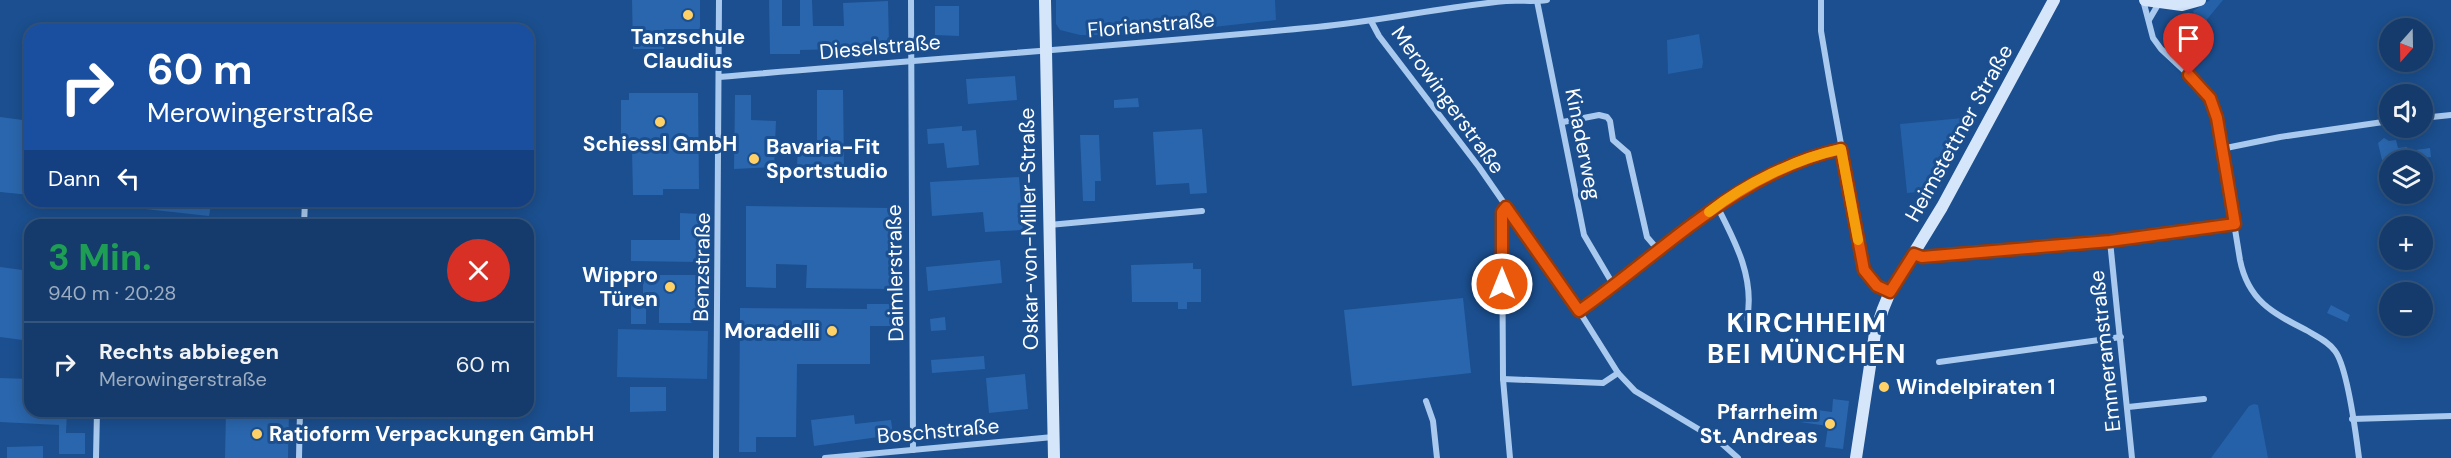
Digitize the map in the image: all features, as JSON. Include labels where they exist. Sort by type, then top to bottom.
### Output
[{"type":"main road","name":"Oskar-von-Miller-Straße","points":[[1045,0],[1044,52],[1054,458]]},
{"type":"main road","name":"Heimstettner Straße","points":[[1856,458],[1875,333],[1890,292],[1942,207],[2054,0]]},
{"type":"main road","points":[[2144,0],[2182,5],[2200,0]]},
{"type":"street","name":"Benzstraße","points":[[716,458],[719,0]]},
{"type":"street","name":"Daimlerstraße","points":[[911,0],[913,450]]},
{"type":"street","name":"Florianstraße","points":[[1044,52],[1371,21],[1508,1],[1547,0]]},
{"type":"street","points":[[1821,0],[1821,31],[1864,270],[1877,286],[1890,292]]},
{"type":"street","points":[[2144,0],[2153,38],[2210,98],[2217,118],[2242,269],[2251,292],[2268,309],[2324,340],[2339,357],[2359,458]]},
{"type":"street","name":"Kinaderweg","points":[[1537,1],[1584,235],[1614,286]]},
{"type":"street","points":[[2149,20],[2159,3]]},
{"type":"street","name":"Merowingerstraße","points":[[1371,21],[1379,36],[1439,114],[1579,311],[1618,373],[1635,391],[1720,442],[1738,458]]},
{"type":"street","name":"Dieselstraße","points":[[719,77],[912,60],[1044,52]]},
{"type":"street","points":[[1563,122],[1599,115],[1607,117],[1610,121],[1612,140],[1628,153],[1647,237],[1659,251]]},
{"type":"street","points":[[2433,117],[2451,115]]},
{"type":"street","points":[[2221,149],[2280,137],[2379,124]]},
{"type":"street","points":[[1579,311],[1717,206],[1757,182],[1813,155],[1841,149]]},
{"type":"street","points":[[1717,206],[1739,250],[1748,290],[1747,319]]},
{"type":"street","points":[[1506,207],[1502,212],[1503,379],[1509,458]]},
{"type":"street","points":[[1049,225],[1202,211]]},
{"type":"street","points":[[1914,254],[1922,257],[2110,241],[2235,224]]},
{"type":"street","name":"Emmeramstraße","points":[[2110,241],[2132,458]]},
{"type":"street","points":[[1939,362],[2121,337]]},
{"type":"street","points":[[1503,379],[1603,384],[1618,373]]},
{"type":"street","points":[[2128,407],[2204,399]]},
{"type":"street","points":[[1426,401],[1433,421],[1437,458]]},
{"type":"street","points":[[2352,419],[2451,416]]},
{"type":"street","points":[[96,458],[97,417]]},
{"type":"street","points":[[299,458],[300,417]]},
{"type":"street","name":"Boschstraße","points":[[825,458],[1053,437]]},
{"type":"shaded area","points":[[1056,0],[1275,0],[1276,20],[1160,33],[1159,29],[1147,30],[1146,35],[1080,35],[1060,30],[1056,24]]},
{"type":"shaded area","points":[[2210,0],[2223,0],[2204,23],[2198,24],[2193,11]]},
{"type":"shaded area","points":[[1699,34],[1702,68],[1668,74],[1667,40]]},
{"type":"shaded area","points":[[1973,117],[1939,190],[1907,193],[1900,124]]},
{"type":"shaded area","points":[[618,329],[708,331],[707,379],[617,377]]},
{"type":"shaded area","points":[[2258,405],[2268,458],[2211,458],[2249,406]]},
{"type":"building","points":[[632,0],[700,0],[700,29],[664,29],[664,49],[633,49]]},
{"type":"building","points":[[769,0],[782,0],[782,26],[800,26],[800,0],[812,0],[813,26],[844,26],[843,3],[888,1],[889,45],[800,50],[800,54],[770,54]]},
{"type":"building","points":[[935,6],[959,6],[959,36],[935,35]]},
{"type":"building","points":[[1015,76],[1017,100],[968,104],[966,79]]},
{"type":"building","points":[[817,90],[843,90],[844,168],[797,166],[798,147],[817,148]]},
{"type":"building","name":"Schiessl GmbH","points":[[629,93],[698,93],[699,189],[663,189],[663,195],[633,195],[632,150],[629,150],[629,144],[621,144],[621,100],[629,100]]},
{"type":"building","points":[[735,95],[751,95],[751,120],[776,121],[774,167],[734,169]]},
{"type":"building","points":[[1138,98],[1139,107],[1114,108],[1114,100]]},
{"type":"building","points":[[0,117],[24,120],[24,194],[0,192]]},
{"type":"building","points":[[962,126],[962,131],[976,130],[979,165],[947,168],[944,143],[928,144],[927,129]]},
{"type":"building","points":[[1202,129],[1207,193],[1190,194],[1189,183],[1156,185],[1153,132]]},
{"type":"building","points":[[1080,135],[1099,135],[1101,181],[1095,181],[1095,201],[1083,201]]},
{"type":"building","points":[[2384,138],[2389,141],[2396,140],[2398,148],[2407,147],[2408,150],[2380,150],[2378,143]]},
{"type":"building","points":[[1019,177],[1023,230],[985,232],[983,212],[932,216],[930,182]]},
{"type":"building","points":[[746,206],[891,208],[891,289],[806,288],[807,265],[776,264],[776,288],[746,287]]},
{"type":"building","points":[[127,207],[211,207],[209,216]]},
{"type":"building","points":[[680,213],[700,214],[699,262],[631,261],[631,240],[680,240]]},
{"type":"building","points":[[1000,260],[1002,283],[928,291],[926,267]]},
{"type":"building","points":[[1193,263],[1193,269],[1201,269],[1201,302],[1187,302],[1187,309],[1178,309],[1178,302],[1132,302],[1131,265]]},
{"type":"building","points":[[0,267],[24,270],[24,340],[0,337]]},
{"type":"building","points":[[643,275],[697,275],[697,323],[659,323],[659,308],[646,308],[646,324],[631,324],[631,298],[643,298]]},
{"type":"building","points":[[1463,298],[1471,373],[1352,386],[1344,310]]},
{"type":"building","points":[[867,304],[894,304],[893,326],[870,326],[870,364],[797,364],[796,437],[756,437],[756,452],[739,452],[740,308],[867,309]]},
{"type":"building","points":[[2331,305],[2350,315],[2347,322],[2327,313]]},
{"type":"building","points":[[945,317],[946,330],[931,331],[930,319]]},
{"type":"building","points":[[984,356],[985,369],[932,373],[931,360]]},
{"type":"building","points":[[1025,374],[1028,409],[989,413],[986,378]]},
{"type":"building","points":[[0,378],[24,379],[24,417],[67,417],[66,433],[85,433],[85,454],[59,454],[59,425],[0,422]]},
{"type":"building","points":[[630,387],[666,387],[666,411],[630,412]]},
{"type":"building","name":"Pfarrheim St. Andreas","points":[[1833,399],[1849,401],[1843,449],[1825,447],[1828,426],[1800,422],[1802,408],[1832,412]]},
{"type":"building","points":[[854,415],[855,424],[891,420],[893,435],[814,446],[811,420]]},
{"type":"building","name":"Ratioform Verpackungen GmbH","points":[[226,417],[289,417],[288,458],[225,458]]},
{"type":"building","points":[[43,446],[43,458],[7,458],[7,447]]},
{"type":"slow traffic","points":[[1709,212],[1757,182],[1813,155],[1841,149],[1858,240]]},
{"type":"place","name":"Tanzschule Claudius","points":[[688,15]]},
{"type":"place","name":"Schiessl GmbH","points":[[660,122]]},
{"type":"place","name":"Bavaria-Fit Sportstudio","points":[[754,159]]},
{"type":"place","name":"Wippro Türen","points":[[670,287]]},
{"type":"place","name":"Moradelli","points":[[832,331]]},
{"type":"place","name":"Windelpiraten 1","points":[[1884,387]]},
{"type":"place","name":"Pfarrheim St. Andreas","points":[[1830,424]]},
{"type":"place","name":"Ratioform Verpackungen GmbH","points":[[257,434]]},
{"type":"district","name":"KIRCHHEIM BEI MÜNCHEN","points":[[1807,338]]},
{"type":"route","points":[[1502,284],[1502,212],[1506,207],[1579,311],[1717,206],[1757,182],[1813,155],[1841,149],[1864,270],[1868,278],[1877,286],[1890,292],[1914,254],[1922,257],[2110,241],[2235,224],[2217,118],[2210,98],[2189,75]]}]
